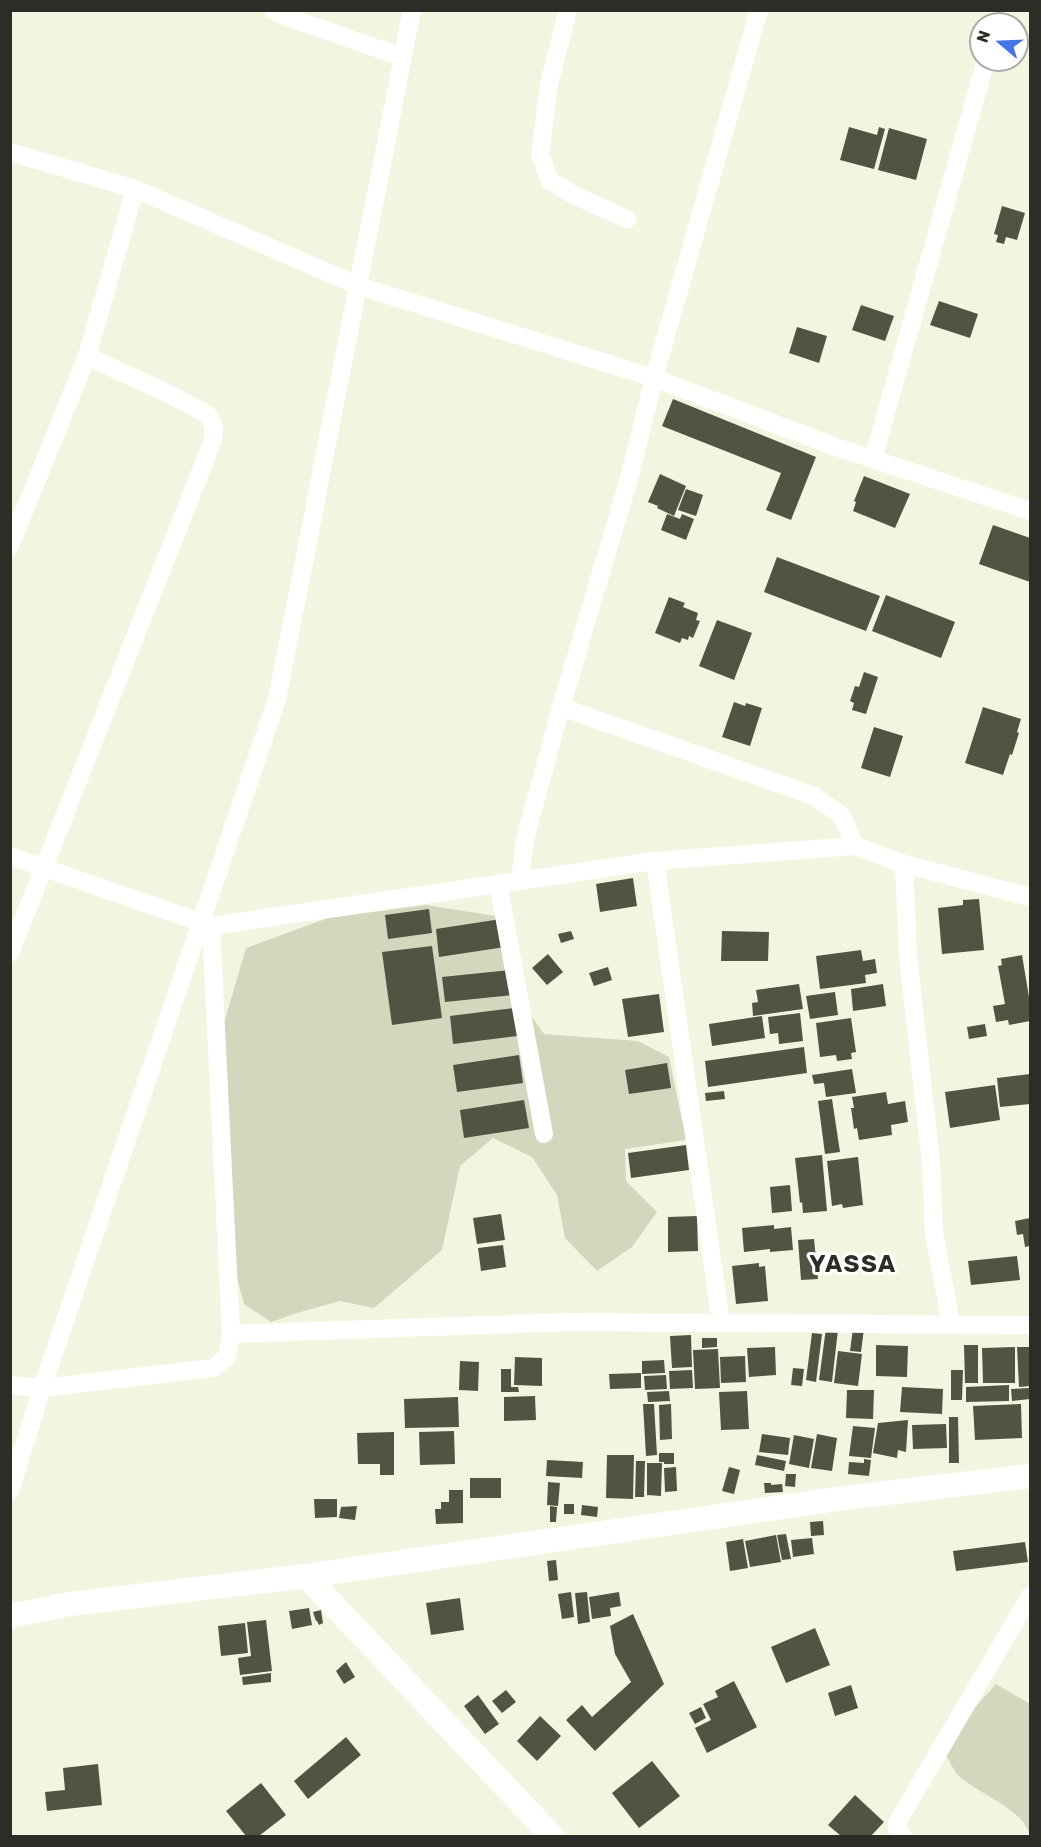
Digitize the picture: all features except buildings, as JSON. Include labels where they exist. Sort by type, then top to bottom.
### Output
[{"type":"main road","points":[[10,1616],[70,1604],[306,1576],[844,1498],[1030,1476]]},
{"type":"main road","points":[[306,1576],[552,1836]]},
{"type":"street","points":[[273,10],[284,16],[402,57]]},
{"type":"street","points":[[10,1491],[42,1388],[206,924],[277,699],[412,10]]},
{"type":"street","points":[[568,10],[549,84],[540,154],[549,181],[627,219]]},
{"type":"street","points":[[520,879],[525,838],[561,707],[630,475],[654,378],[759,10]]},
{"type":"street","points":[[873,459],[983,72]]},
{"type":"street","points":[[10,152],[135,189],[359,286],[654,378],[833,446],[1030,511]]},
{"type":"street","points":[[10,546],[87,356],[135,189]]},
{"type":"street","points":[[10,953],[213,440],[214,426],[208,415],[87,356]]},
{"type":"street","points":[[561,707],[814,796],[842,816],[855,846]]},
{"type":"street","points":[[10,856],[206,924],[438,894],[520,879],[655,861],[855,846],[904,864],[1030,897]]},
{"type":"street","points":[[655,861],[721,1323]]},
{"type":"street","points":[[904,864],[908,957],[931,1163],[934,1233],[951,1324]]},
{"type":"street","points":[[498,883],[544,1134]]},
{"type":"street","points":[[10,1385],[42,1388],[213,1368],[227,1357],[231,1334],[206,924]]},
{"type":"street","points":[[231,1334],[570,1322],[1030,1325]]},
{"type":"street","points":[[903,1836],[897,1829],[897,1823],[1030,1596]]},
{"type":"green space","points":[[426,905],[502,917],[520,1000],[544,1034],[638,1041],[669,1057],[686,1140],[625,1149],[626,1181],[657,1212],[632,1247],[597,1271],[565,1238],[557,1195],[532,1157],[493,1138],[460,1166],[442,1250],[374,1308],[340,1301],[271,1322],[244,1304],[230,1252],[221,1033],[246,948],[328,918]]},
{"type":"green space","points":[[996,1684],[1030,1704],[1030,1836],[1020,1818],[958,1775],[946,1755],[969,1714]]},
{"type":"district","name":"YASSA","points":[[853,1265]]}]
